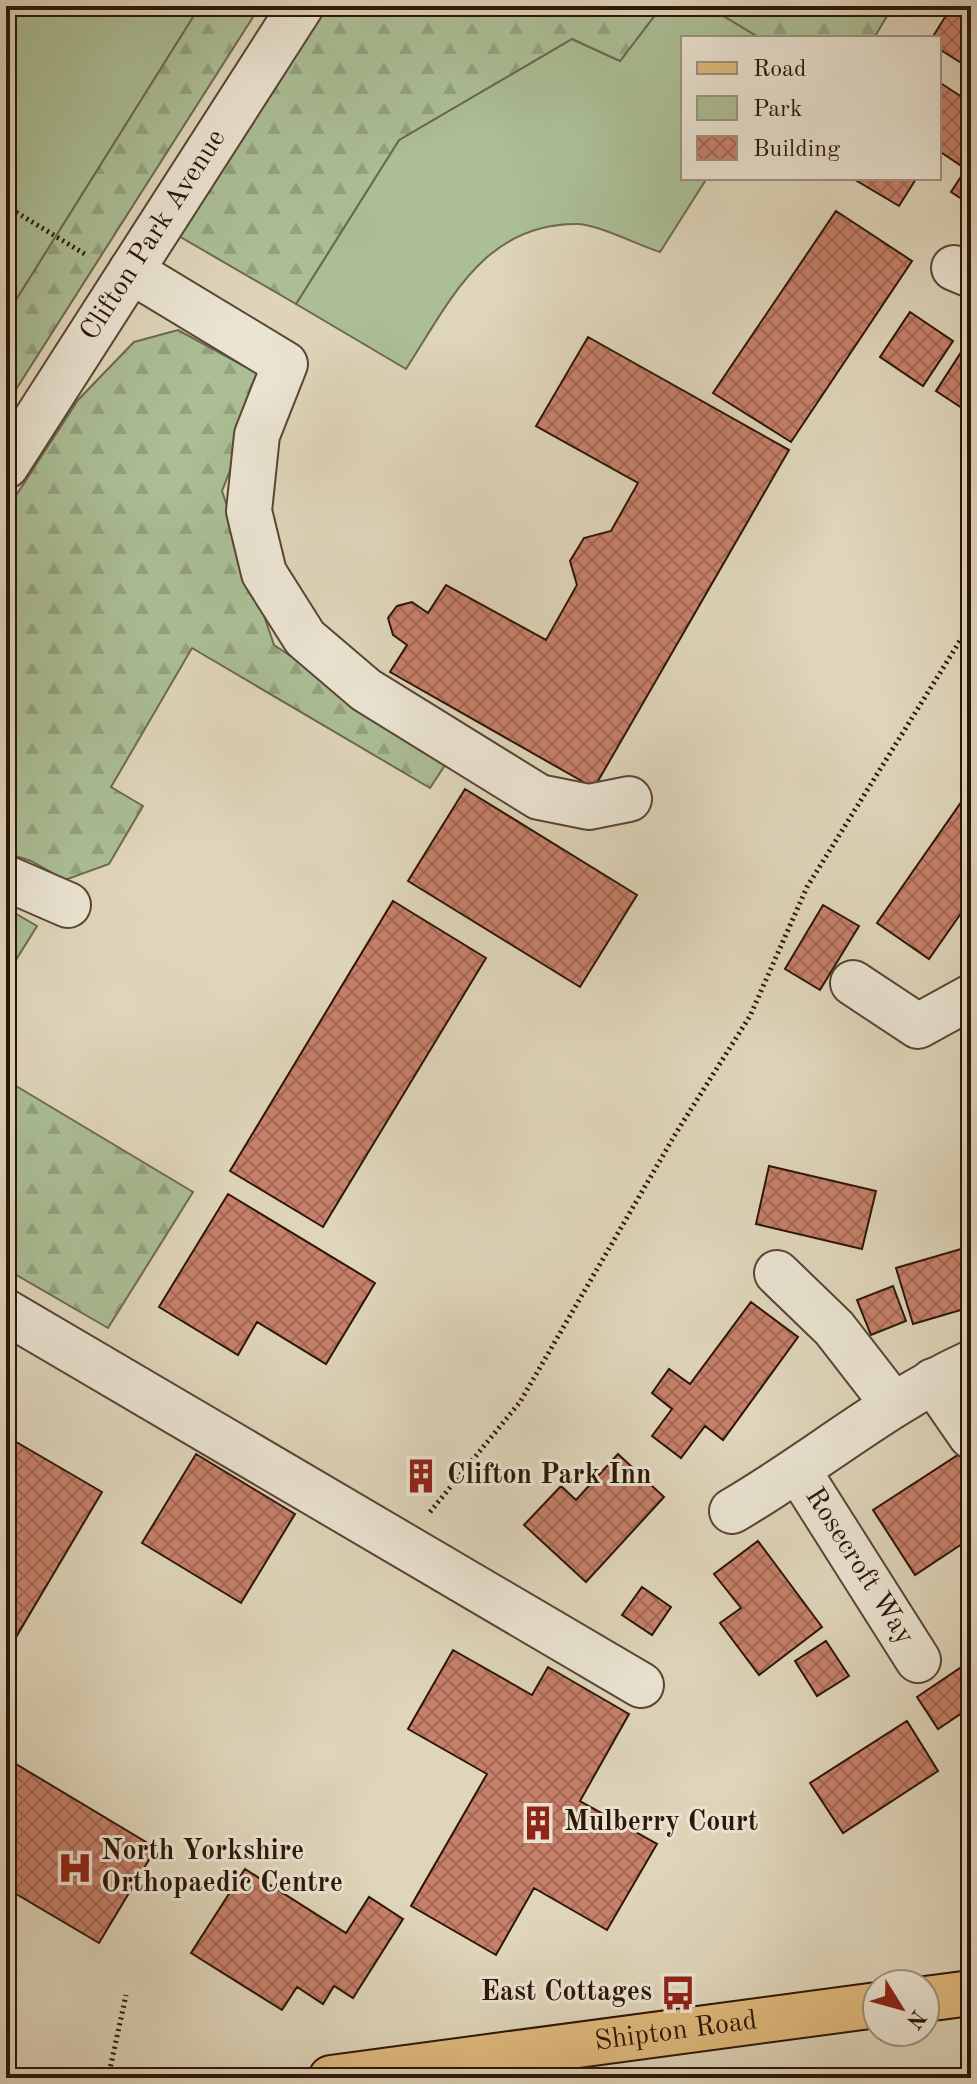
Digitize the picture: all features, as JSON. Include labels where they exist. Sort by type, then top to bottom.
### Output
[{"type":"main road","points":[[941,1997],[971,1993]]},
{"type":"main road","name":"Shipton Road","points":[[331,2078],[478,2068],[861,2008]]},
{"type":"street","name":"Clifton Park Avenue","points":[[6,466],[301,6]]},
{"type":"street","points":[[129,275],[285,364],[257,435],[249,511],[264,573],[305,638],[366,690],[539,797],[589,807],[629,799]]},
{"type":"street","points":[[6,878],[68,905]]},
{"type":"street","points":[[853,983],[918,1026],[971,997]]},
{"type":"street","points":[[777,1273],[834,1328],[893,1404]]},
{"type":"street","points":[[6,1312],[641,1685]]},
{"type":"street","points":[[952,1372],[971,1436]]},
{"type":"street","name":"Rosecroft Way","points":[[732,1511],[799,1472],[893,1404],[952,1372]]},
{"type":"street","name":"Rosecroft Way","points":[[799,1472],[918,1660]]},
{"type":"path","points":[[6,206],[129,275]]},
{"type":"path","points":[[403,1546],[520,1402],[676,1133],[750,1016],[807,887],[971,623]]},
{"type":"path","points":[[108,2078],[126,1995]]},
{"type":"green space","points":[[6,6],[200,6],[6,316]]},
{"type":"green space","points":[[200,6],[260,6],[6,405],[6,316]]},
{"type":"green space","points":[[320,6],[662,6],[620,61],[572,39],[399,140],[296,304],[177,235]]},
{"type":"green space","points":[[662,6],[707,6],[757,36],[681,36],[681,180],[706,180],[660,252],[607,231],[578,224],[545,227],[518,237],[494,252],[473,271],[455,293],[406,369],[296,304],[399,140],[572,39],[620,61]]},
{"type":"green space","points":[[707,6],[893,6],[875,36],[757,36]]},
{"type":"green space","points":[[178,330],[266,378],[222,491],[274,645],[449,759],[430,788],[192,648],[111,787],[143,806],[109,864],[65,880],[31,861],[6,853],[6,511],[78,400],[134,342]]},
{"type":"green space","points":[[6,908],[37,926],[6,976]]},
{"type":"green space","points":[[6,1080],[193,1192],[108,1328],[6,1269]]},
{"type":"building","points":[[952,6],[971,6],[971,69],[941,50],[941,36],[933,36]]},
{"type":"building","points":[[941,83],[971,103],[971,127],[965,137],[971,141],[971,155],[963,167],[941,152]]},
{"type":"building","points":[[962,175],[971,180],[971,205],[951,192]]},
{"type":"building","points":[[855,180],[915,180],[899,206]]},
{"type":"building","points":[[836,211],[912,261],[791,442],[713,393]]},
{"type":"building","points":[[910,312],[953,341],[923,386],[880,357]]},
{"type":"building","points":[[588,337],[789,450],[594,788],[390,672],[407,645],[393,635],[388,618],[397,606],[412,602],[428,613],[446,585],[546,640],[577,585],[570,561],[584,538],[611,531],[638,483],[536,426]]},
{"type":"building","points":[[971,337],[971,414],[936,391]]},
{"type":"building","points":[[971,788],[971,899],[929,959],[877,923]]},
{"type":"building","points":[[465,789],[637,895],[580,987],[408,881]]},
{"type":"building","points":[[393,901],[486,958],[323,1227],[230,1171]]},
{"type":"building","points":[[823,905],[859,926],[820,990],[785,969]]},
{"type":"building","points":[[769,1166],[876,1191],[862,1249],[756,1224]]},
{"type":"building","points":[[228,1194],[375,1283],[326,1364],[257,1322],[238,1355],[159,1307]]},
{"type":"building","points":[[971,1246],[971,1307],[913,1324],[896,1268]]},
{"type":"building","points":[[893,1286],[906,1321],[871,1335],[857,1300]]},
{"type":"building","points":[[751,1302],[798,1337],[723,1440],[705,1426],[681,1458],[652,1436],[672,1409],[652,1393],[669,1369],[690,1384]]},
{"type":"building","points":[[6,1436],[102,1492],[6,1654]]},
{"type":"building","points":[[961,1453],[971,1468],[971,1538],[915,1575],[873,1510]]},
{"type":"building","points":[[196,1454],[295,1514],[241,1603],[142,1543]]},
{"type":"building","points":[[618,1454],[664,1497],[586,1582],[524,1525],[561,1486],[576,1500]]},
{"type":"building","name":"Clifton Park Inn","points":[[418,1462],[433,1473],[422,1488],[408,1478]]},
{"type":"building","points":[[758,1541],[822,1627],[759,1675],[720,1623],[741,1608],[714,1574]]},
{"type":"building","points":[[642,1587],[671,1607],[652,1635],[622,1615]]},
{"type":"building","points":[[826,1641],[849,1676],[817,1696],[795,1661]]},
{"type":"building","name":"Mulberry Court","points":[[453,1650],[532,1695],[548,1667],[629,1714],[580,1801],[657,1844],[607,1930],[534,1888],[496,1955],[411,1906],[487,1774],[408,1729]]},
{"type":"building","points":[[966,1664],[971,1672],[971,1707],[938,1729],[917,1697]]},
{"type":"building","points":[[907,1721],[938,1771],[843,1833],[810,1783]]},
{"type":"building","name":"North Yorkshire Orthopaedic Centre","points":[[6,1758],[156,1848],[99,1943],[6,1888]]},
{"type":"building","points":[[245,1869],[346,1933],[369,1897],[403,1919],[353,1998],[334,1986],[323,2004],[297,1987],[282,2010],[191,1953]]},
{"type":"place","name":"Clifton Park Inn","points":[[421,1476]]},
{"type":"place","name":"Mulberry Court","points":[[538,1823]]},
{"type":"place","name":"North Yorkshire Orthopaedic Centre","points":[[75,1868]]},
{"type":"place","name":"East Cottages","points":[[678,1993]]}]
